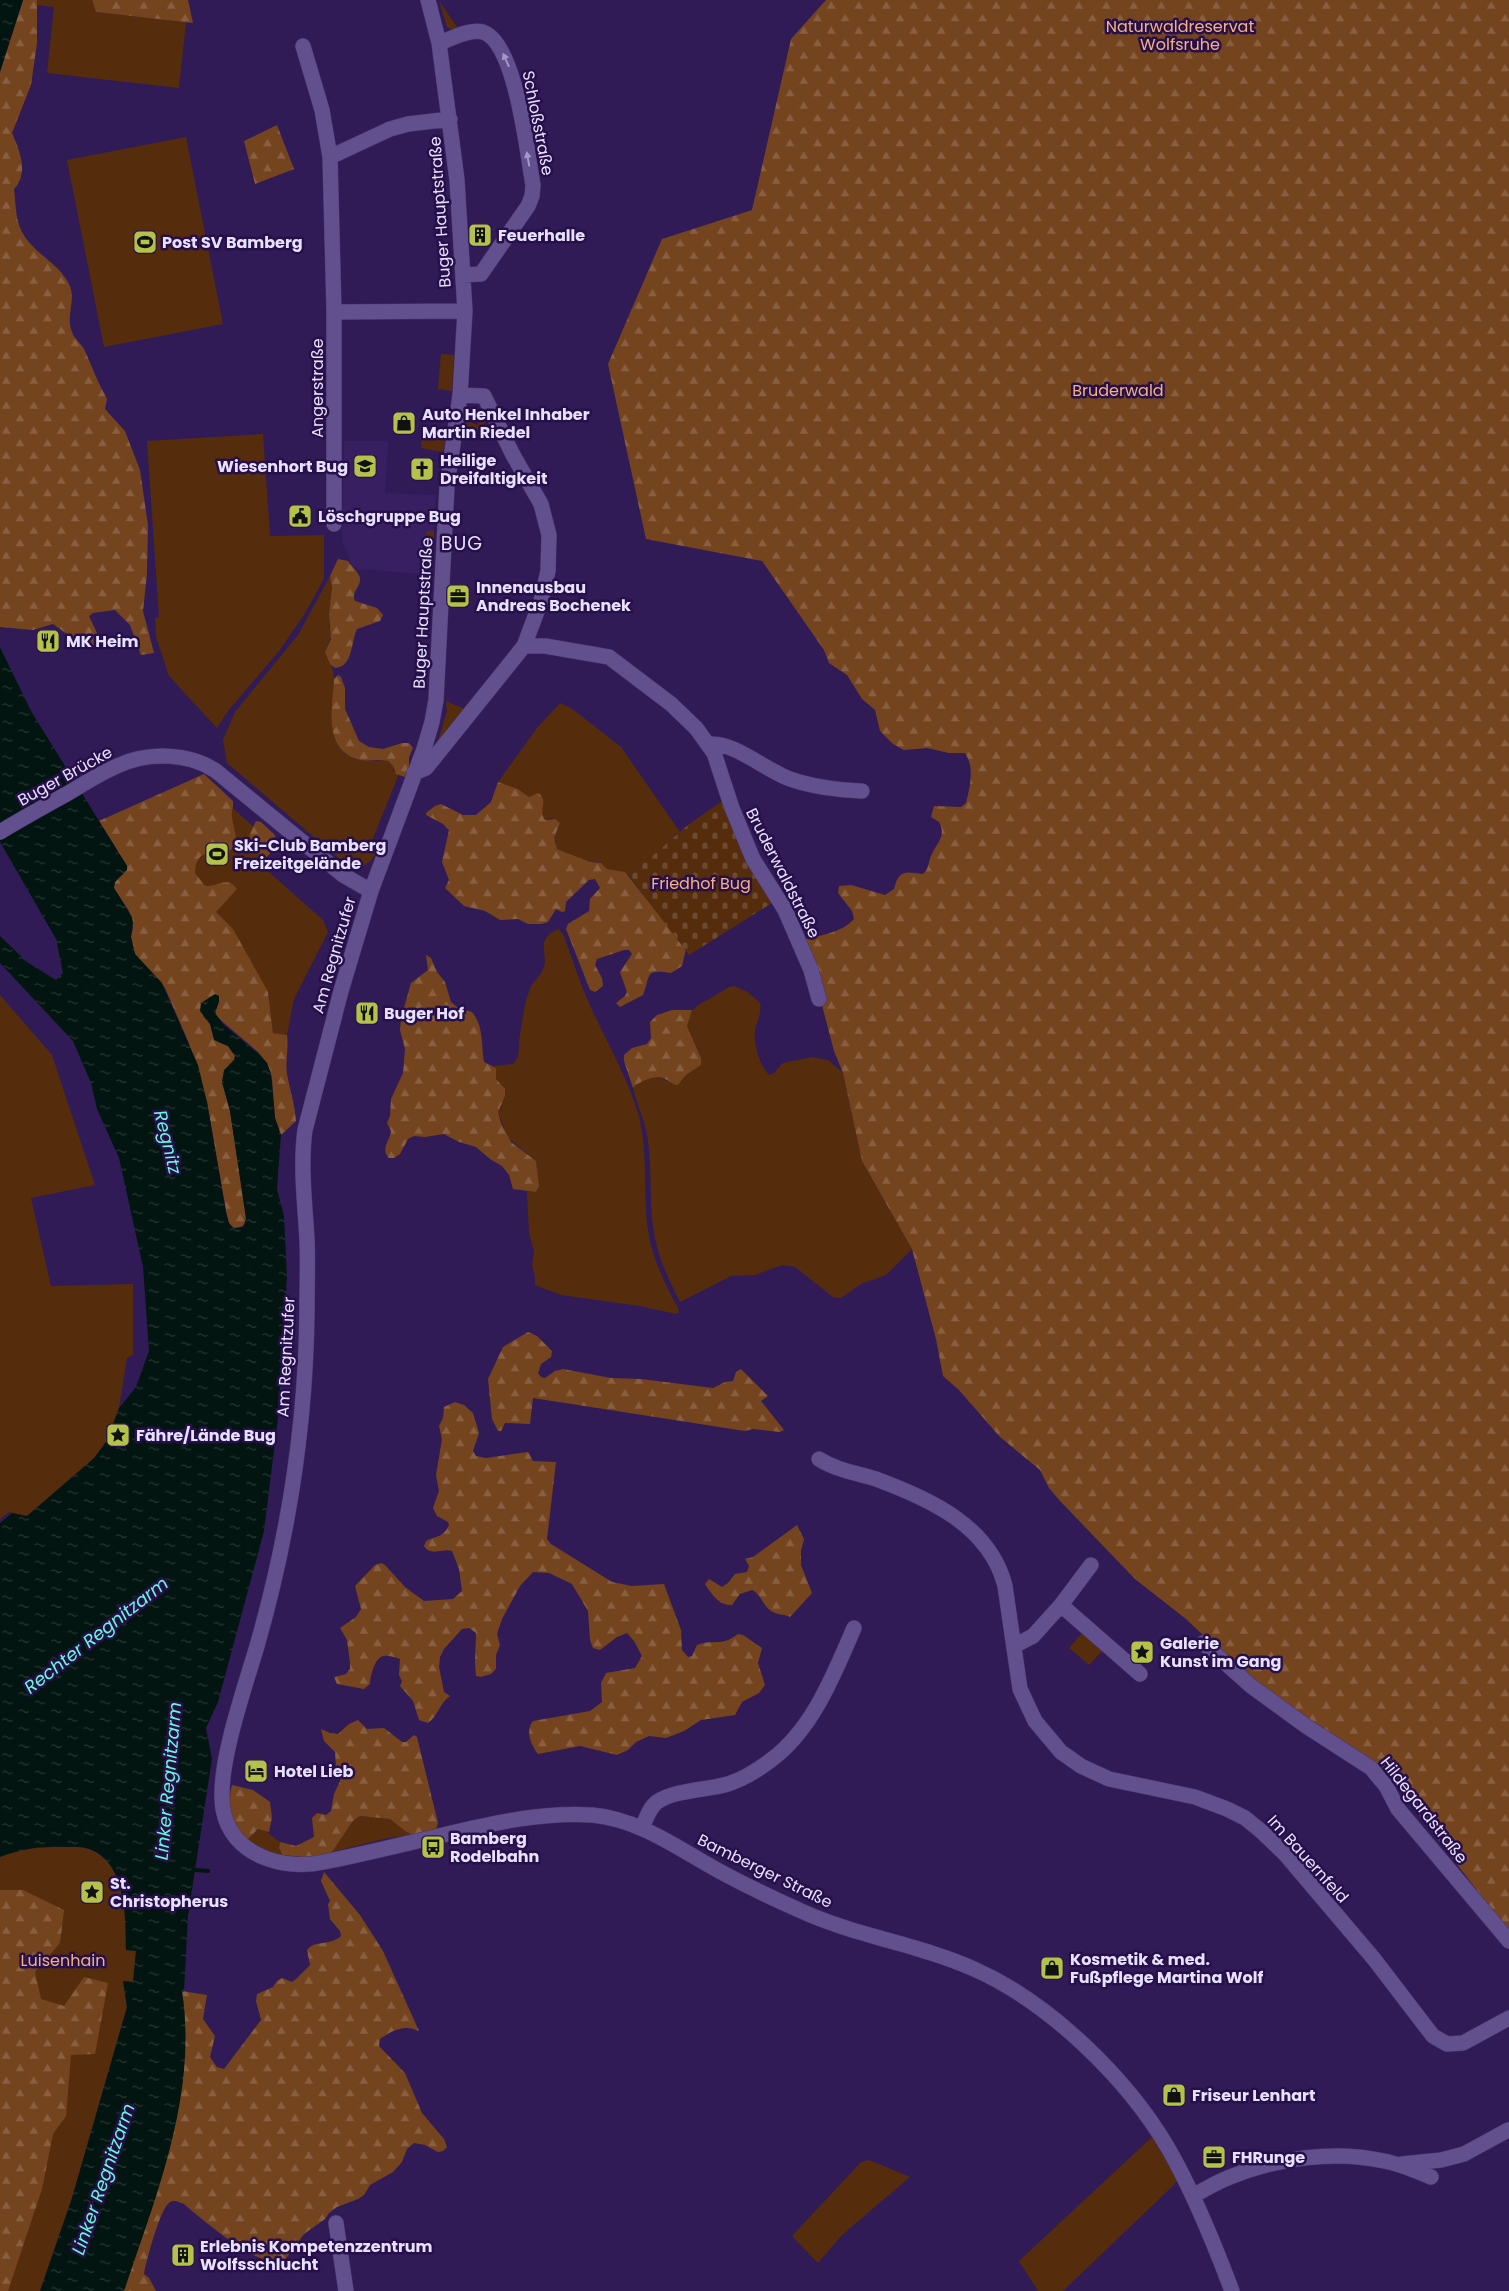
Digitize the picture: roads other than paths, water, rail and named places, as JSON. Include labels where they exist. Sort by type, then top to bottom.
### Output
[{"type":"street","name":"Buger Hauptstraße","points":[[371,891],[432,722],[436,700],[447,486],[460,395],[465,311],[457,180],[439,43],[428,0]]},
{"type":"street","name":"Schloßstraße","points":[[439,43],[470,32],[483,32],[500,48],[508,62],[517,96],[533,185],[532,196],[528,206],[481,274],[463,275]]},
{"type":"street","name":"Angerstraße","points":[[303,46],[322,110],[330,156],[334,312],[334,524]]},
{"type":"street","points":[[330,156],[390,129],[408,124],[450,119]]},
{"type":"street","points":[[334,312],[465,311]]},
{"type":"street","points":[[414,773],[426,768],[438,755],[487,690],[510,665],[524,646],[541,601],[548,571],[549,535],[541,504],[513,455],[484,396],[460,395]]},
{"type":"street","name":"Bruderwaldstraße","points":[[524,646],[545,646],[609,657],[671,704],[709,744],[743,838],[786,910],[811,970],[818,999]]},
{"type":"street","points":[[709,744],[727,746],[771,771],[812,786],[862,791]]},
{"type":"street","name":"Buger Brücke","points":[[0,832],[117,766],[163,756],[183,758],[210,766],[343,875],[371,891]]},
{"type":"street","name":"Am Regnitzufer","points":[[228,1825],[223,1810],[222,1796],[229,1748],[265,1619],[277,1563],[292,1479],[305,1375],[307,1244],[302,1148],[341,992],[371,891]]},
{"type":"street","name":"Im Bauernfeld","points":[[818,1459],[839,1469],[877,1480],[938,1507],[956,1518],[980,1539],[994,1555],[1001,1570],[1020,1689],[1043,1732],[1061,1752],[1081,1766],[1109,1779],[1168,1790],[1214,1804],[1245,1818],[1261,1830],[1285,1854],[1374,1959],[1427,2029],[1440,2042],[1454,2045],[1463,2043],[1509,2018]]},
{"type":"street","points":[[1014,1646],[1033,1636],[1061,1605],[1091,1565]]},
{"type":"street","points":[[1061,1605],[1140,1674]]},
{"type":"street","points":[[642,1828],[651,1808],[661,1800],[729,1784],[773,1759],[799,1731],[818,1705],[854,1628]]},
{"type":"street","name":"Hildegardstraße","points":[[1203,1642],[1251,1686],[1306,1726],[1371,1768],[1382,1781],[1398,1809],[1509,1941]]},
{"type":"street","name":"Bamberger Straße","points":[[228,1825],[240,1841],[262,1857],[288,1865],[300,1866],[495,1823],[561,1814],[606,1817],[642,1828],[722,1873],[801,1911],[972,1968],[1005,1985],[1036,2005],[1088,2050],[1134,2100],[1168,2149],[1193,2196],[1232,2291]]},
{"type":"street","points":[[1395,2165],[1442,2160],[1464,2154],[1508,2130]]},
{"type":"street","points":[[1193,2196],[1229,2177],[1296,2159],[1334,2156],[1384,2161],[1431,2177]]},
{"type":"street","points":[[336,2223],[346,2291]]},
{"type":"water","points":[[0,0],[23,0],[0,72]]},
{"type":"water","points":[[0,647],[31,711],[127,866],[127,870],[115,882],[114,888],[132,917],[131,937],[135,954],[162,983],[198,1065],[207,1102],[226,1212],[229,1223],[233,1228],[243,1227],[246,1219],[230,1111],[222,1082],[224,1070],[234,1060],[235,1056],[228,1046],[214,1040],[210,1024],[200,1011],[201,1003],[215,994],[219,996],[219,1002],[215,1013],[224,1025],[267,1063],[271,1073],[275,1118],[281,1135],[277,1189],[284,1216],[287,1276],[278,1418],[264,1531],[218,1702],[206,1728],[212,1759],[188,1916],[184,1991],[182,1992],[185,2030],[184,2068],[179,2106],[161,2182],[124,2291],[40,2291],[72,2198],[127,2007],[123,1981],[133,1982],[136,1951],[126,1950],[124,1906],[121,1891],[116,1876],[109,1864],[99,1854],[81,1847],[47,1847],[23,1850],[0,1857],[0,1523],[12,1513],[27,1516],[94,1458],[106,1442],[119,1408],[136,1387],[149,1351],[143,1267],[119,1158],[97,1109],[91,1083],[73,1041],[0,963],[0,936],[27,962],[56,980],[63,973],[56,939],[0,842]]},
{"type":"waterway","points":[[196,1870],[208,1871]]},
{"type":"place","name":"Feuerhalle","points":[[480,235]]},
{"type":"place","name":"Post SV Bamberg","points":[[145,242]]},
{"type":"place","name":"Auto Henkel Inhaber Martin Riedel","points":[[404,423]]},
{"type":"place","name":"Wiesenhort Bug","points":[[365,466]]},
{"type":"place","name":"Heilige Dreifaltigkeit","points":[[422,469]]},
{"type":"place","name":"Löschgruppe Bug","points":[[300,516]]},
{"type":"place","name":"Innenausbau Andreas Bochenek","points":[[458,596]]},
{"type":"place","name":"MK Heim","points":[[48,641]]},
{"type":"place","name":"Ski-Club Bamberg Freizeitgelände","points":[[217,854]]},
{"type":"place","name":"Buger Hof","points":[[367,1013]]},
{"type":"place","name":"Fähre/Lände Bug","points":[[118,1435]]},
{"type":"place","name":"Galerie Kunst im Gang","points":[[1142,1652]]},
{"type":"place","name":"Hotel Lieb","points":[[256,1771]]},
{"type":"place","name":"Bamberg Rodelbahn","points":[[433,1847]]},
{"type":"place","name":"St. Christopherus","points":[[92,1892]]},
{"type":"place","name":"Kosmetik & med. Fußpflege Martina Wolf","points":[[1052,1968]]},
{"type":"place","name":"Friseur Lenhart","points":[[1174,2095]]},
{"type":"place","name":"FHRunge","points":[[1214,2157]]},
{"type":"place","name":"Erlebnis Kompetenzzentrum Wolfsschlucht","points":[[183,2255]]},
{"type":"district","name":"BUG","points":[[462,543]]},
{"type":"park label","name":"Naturwaldreservat Wolfsruhe","points":[[1180,35]]},
{"type":"park label","name":"Bruderwald","points":[[1118,390]]},
{"type":"park label","name":"Friedhof Bug","points":[[701,883]]},
{"type":"park label","name":"Luisenhain","points":[[63,1960]]},
{"type":"water label","name":"Regnitz","points":[[168,1142]]},
{"type":"water label","name":"Rechter Regnitzarm","points":[[96,1635]]},
{"type":"water label","name":"Linker Regnitzarm","points":[[168,1781]]},
{"type":"water label","name":"Linker Regnitzarm","points":[[103,2179]]}]
